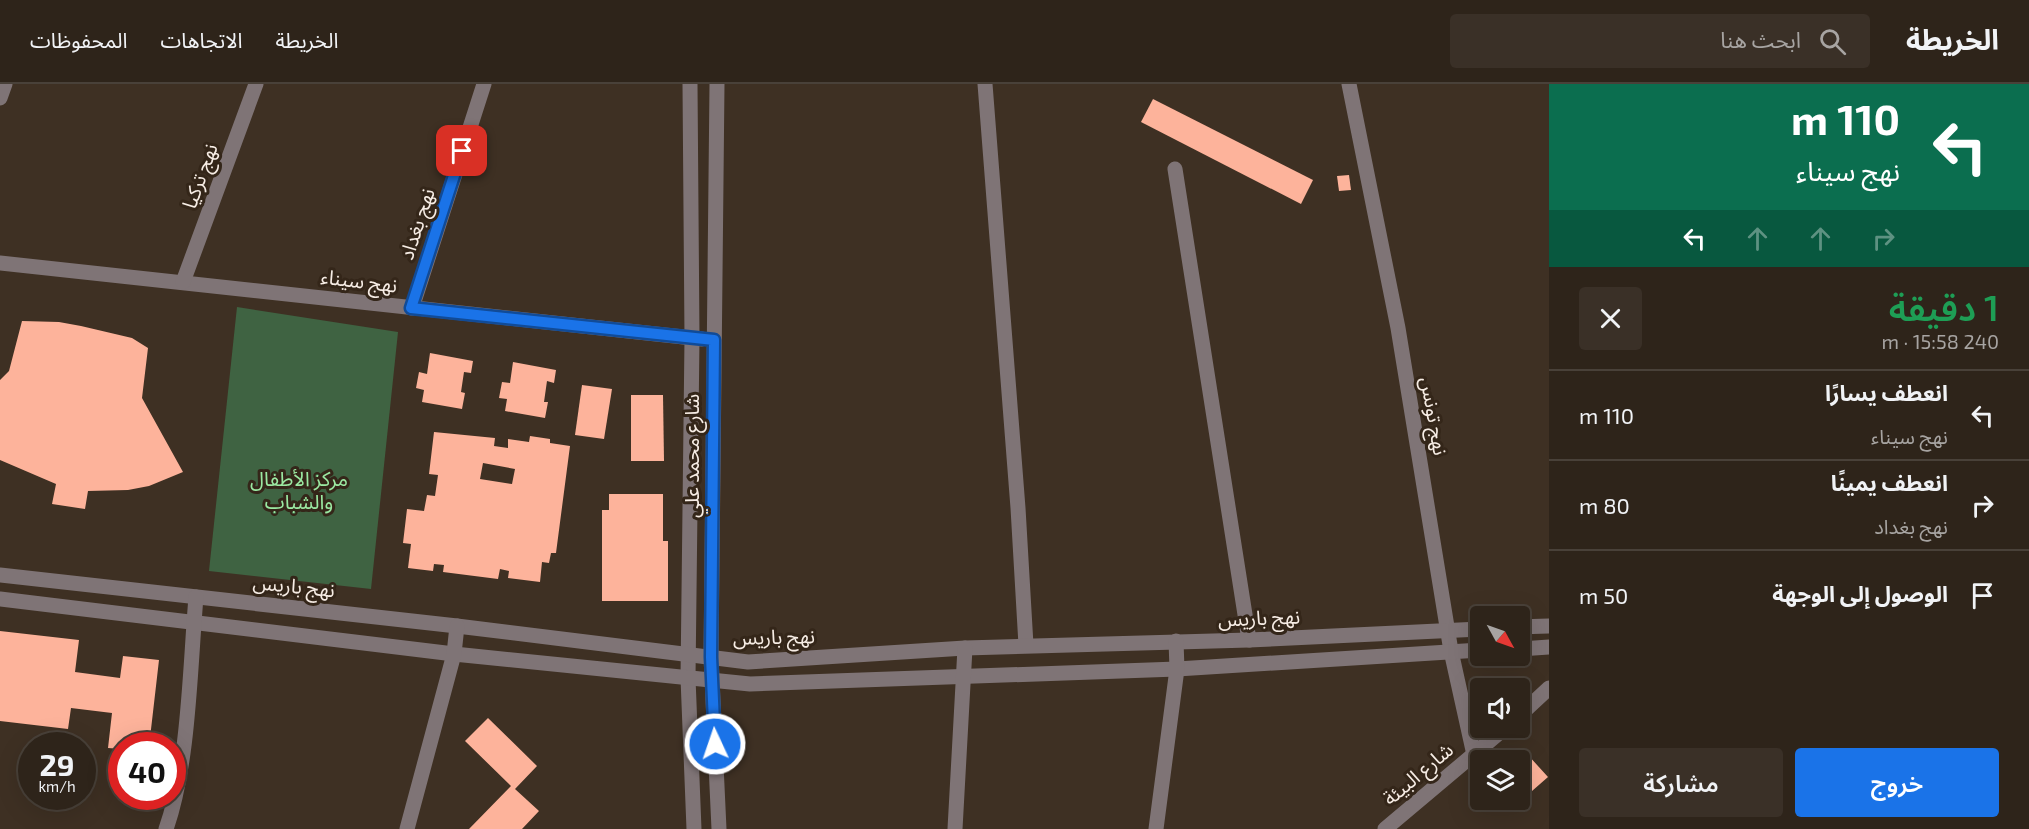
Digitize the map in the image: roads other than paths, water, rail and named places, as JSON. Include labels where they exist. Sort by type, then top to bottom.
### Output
[{"type":"street","points":[[0,98],[5,84]]},
{"type":"street","name":"نهج تركيا","points":[[183,282],[256,84]]},
{"type":"street","name":"نهج بغداد","points":[[411,308],[484,84]]},
{"type":"street","name":"شارع محمد علي","points":[[690,84],[692,338],[688,678],[694,829]]},
{"type":"street","name":"شارع محمد علي","points":[[717,84],[711,657],[719,829]]},
{"type":"street","points":[[985,84],[1018,508],[1026,645]]},
{"type":"street","name":"نهج تونس","points":[[1349,84],[1398,328],[1451,651],[1473,750]]},
{"type":"street","points":[[1175,169],[1249,640]]},
{"type":"street","name":"نهج سيناء","points":[[0,263],[714,340]]},
{"type":"street","name":"نهج باريس","points":[[0,575],[457,626],[748,662],[1026,645],[1249,640],[1470,629]]},
{"type":"street","points":[[166,829],[171,814],[183,742],[196,597]]},
{"type":"street","points":[[0,599],[454,654],[750,684],[1177,669],[1470,650]]},
{"type":"street","points":[[408,829],[454,654],[457,626]]},
{"type":"street","points":[[1530,627],[1549,626]]},
{"type":"street","points":[[1156,829],[1177,669],[1176,641]]},
{"type":"street","points":[[1530,648],[1549,647]]},
{"type":"street","points":[[955,829],[965,648]]},
{"type":"street","points":[[1530,706],[1549,688]]},
{"type":"street","name":"شارع البيئة","points":[[1480,750],[1494,738]]},
{"type":"street","name":"شارع البيئة","points":[[1385,829],[1470,758]]},
{"type":"park label","name":"مركز الأطفال والشباب","points":[[299,490]]}]
